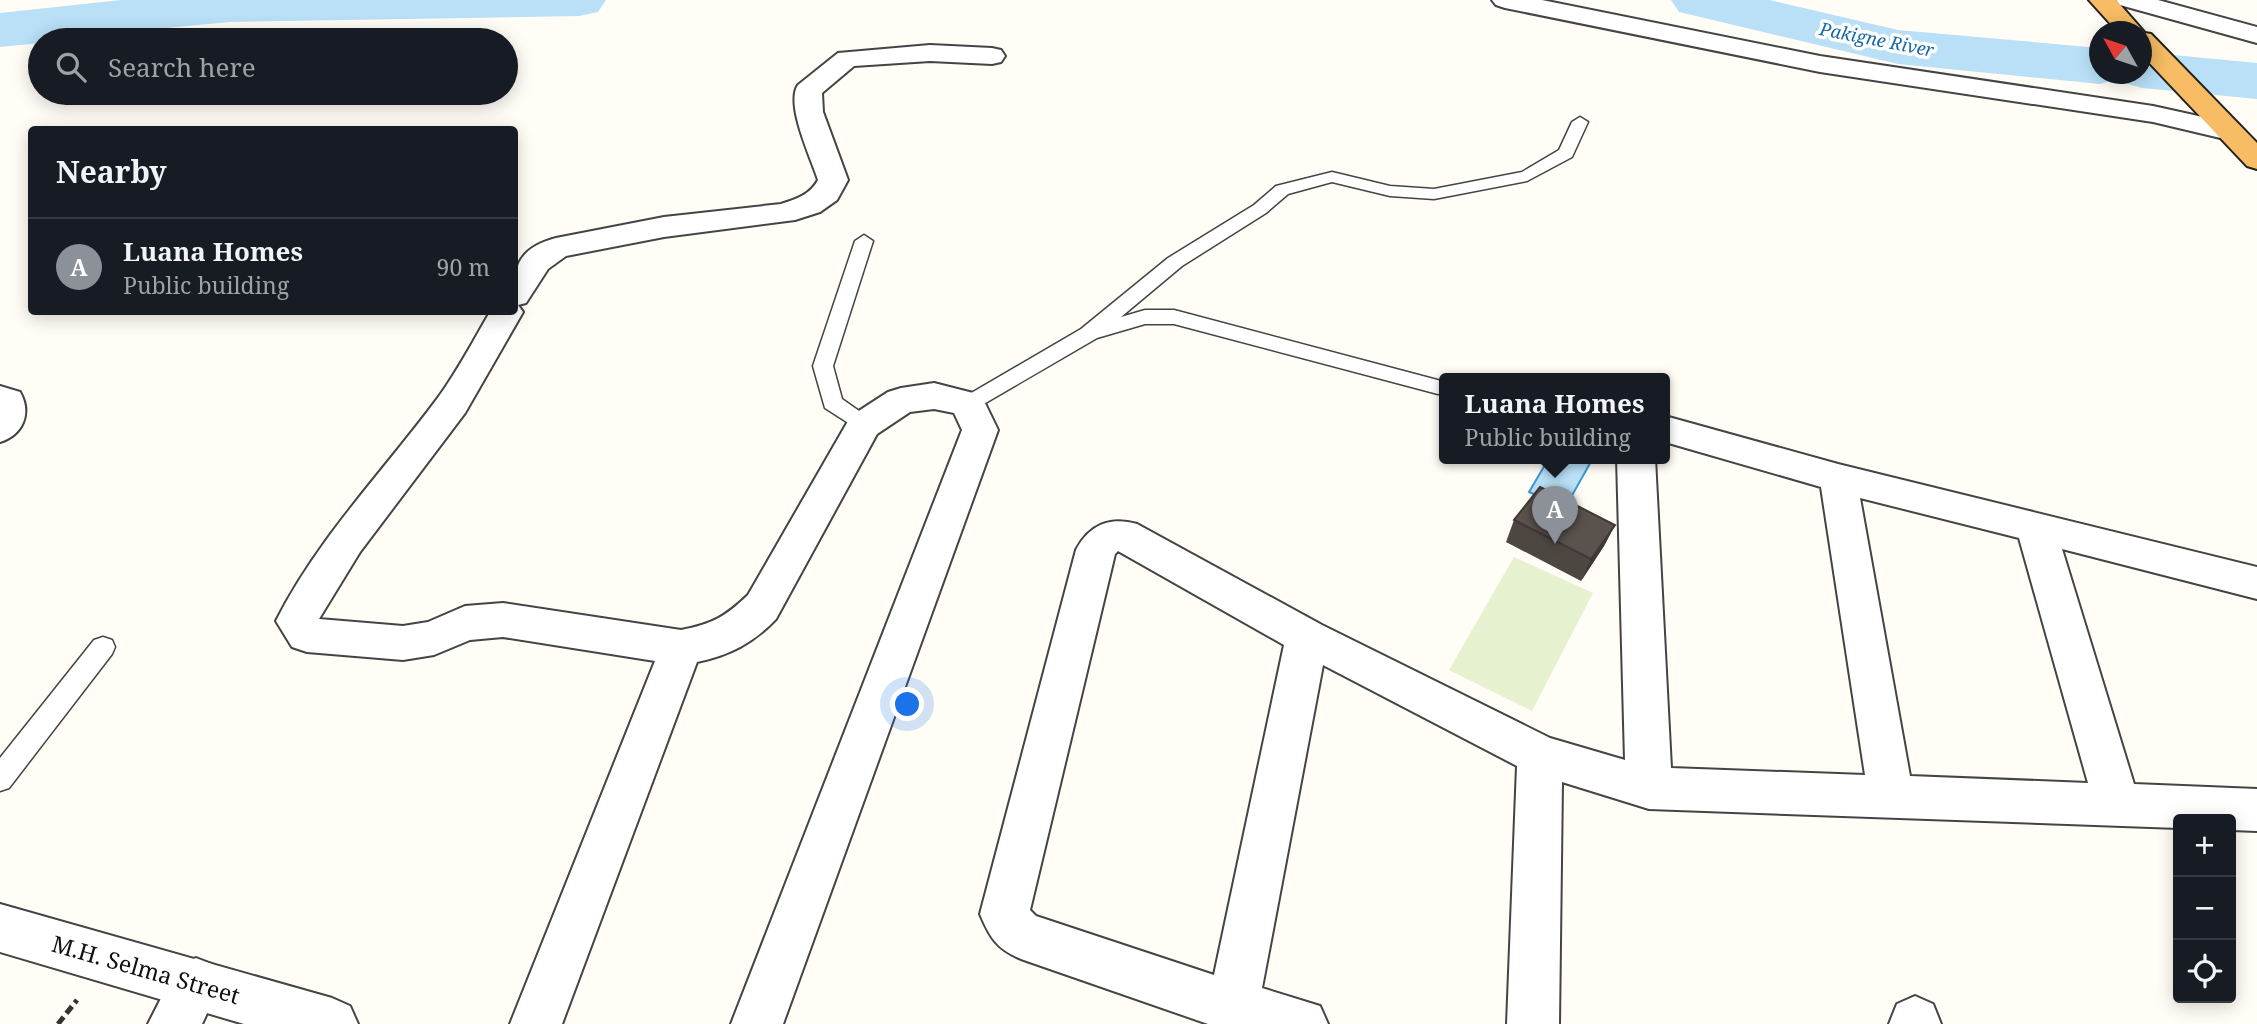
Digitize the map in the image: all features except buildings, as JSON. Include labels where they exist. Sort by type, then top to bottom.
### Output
[{"type":"highway","points":[[2102,0],[2128,17]]},
{"type":"highway","points":[[2152,51],[2257,160]]},
{"type":"street","points":[[1505,0],[1820,64],[2153,114],[2220,120]]},
{"type":"street","points":[[2128,17],[2257,36]]},
{"type":"street","points":[[518,288],[537,262],[556,248],[664,227],[784,213],[809,205],[826,194],[833,180],[809,113],[808,91],[847,59],[930,53],[992,56]]},
{"type":"street","points":[[504,315],[471,377],[444,416],[310,593],[297,621],[307,635],[403,643],[435,638],[465,623],[503,620],[681,648],[718,640],[744,625],[762,607],[864,425],[901,401],[934,396],[968,404],[980,430],[757,1024]]},
{"type":"street","points":[[0,399],[8,401],[7,420],[0,429]]},
{"type":"street","points":[[1670,430],[1838,478],[2257,583]]},
{"type":"street","points":[[1636,464],[1649,788]]},
{"type":"street","points":[[1838,478],[1891,796]]},
{"type":"street","points":[[2036,528],[2117,804]]},
{"type":"street","points":[[1302,1024],[1233,1007],[1021,935],[1007,923],[1004,914],[1096,550],[1102,540],[1112,535],[1123,535],[1307,637],[1540,755],[1649,788],[2257,810]]},
{"type":"street","points":[[1233,1007],[1307,637]]},
{"type":"street","points":[[536,1024],[681,648]]},
{"type":"street","points":[[1533,1024],[1540,755]]},
{"type":"street","name":"M.H. Selma Street","points":[[0,928],[185,1003],[332,1024]]},
{"type":"lane","points":[[968,404],[1087,334],[1175,262],[1260,209],[1282,190],[1332,177],[1390,191],[1434,194],[1527,176],[1566,153],[1580,122]]},
{"type":"lane","points":[[864,241],[823,366],[832,402],[864,425]]},
{"type":"lane","points":[[1087,334],[1144,317],[1174,317],[1438,387]]},
{"type":"lane","points":[[0,779],[103,647]]},
{"type":"green space","points":[[1514,557],[1593,593],[1532,711],[1449,670]]},
{"type":"water","points":[[1545,464],[1590,464],[1565,508],[1529,492]]},
{"type":"waterway","name":"Pakigne River","points":[[0,30],[229,5],[579,0]]},
{"type":"waterway","name":"Pakigne River","points":[[1698,0],[1898,47],[2089,65]]},
{"type":"waterway","name":"Pakigne River","points":[[2152,71],[2257,81]]},
{"type":"place","name":"Luana Homes","points":[[1555,544]]}]
